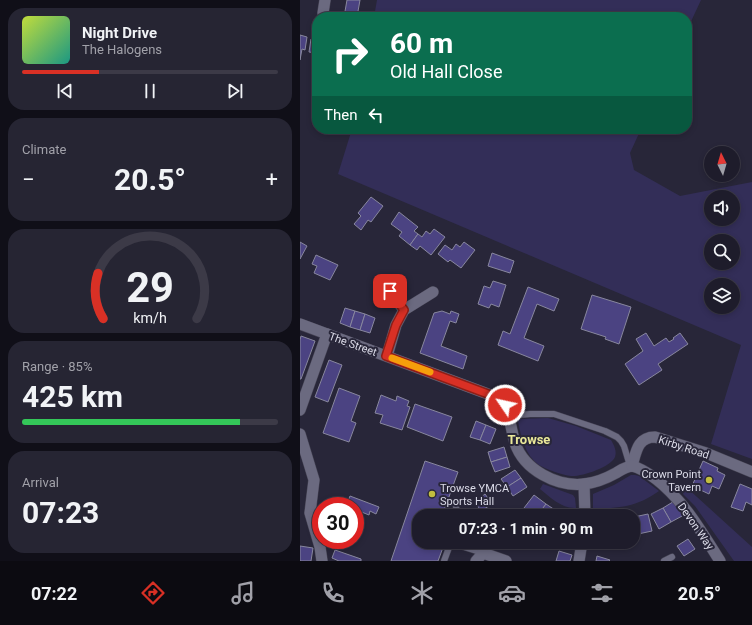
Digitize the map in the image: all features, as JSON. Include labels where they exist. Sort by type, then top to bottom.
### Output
[{"type":"street","points":[[322,12],[325,0]]},
{"type":"street","points":[[390,291],[404,310]]},
{"type":"street","points":[[386,356],[396,325],[404,310],[433,292]]},
{"type":"street","name":"The Street","points":[[300,324],[496,397],[505,405],[516,446],[524,459],[544,476],[564,483],[584,484],[608,477],[631,466]]},
{"type":"street","points":[[300,410],[327,334]]},
{"type":"street","points":[[300,434],[314,480],[310,513],[320,547],[322,561]]},
{"type":"street","name":"Kirby Road","points":[[631,466],[641,442],[647,438],[655,437],[706,453],[752,472]]},
{"type":"street","name":"Devon Way","points":[[631,466],[644,470],[679,500],[692,516],[720,561]]},
{"type":"street","points":[[584,484],[585,509]]},
{"type":"street","points":[[476,561],[482,549]]},
{"type":"street","points":[[486,549],[506,561]]},
{"type":"street","points":[[579,561],[581,549]]},
{"type":"lane","points":[[508,416],[554,414],[605,431],[617,437],[621,441],[631,466]]},
{"type":"lane","points":[[444,561],[448,549]]},
{"type":"lane","points":[[664,561],[672,557]]},
{"type":"shaded area","points":[[377,0],[701,0],[692,19],[692,12],[375,12]]},
{"type":"shaded area","points":[[350,134],[639,134],[630,153],[634,170],[680,196],[704,191],[704,226],[740,226],[740,190],[711,190],[752,182],[752,459],[711,444],[741,345],[338,174]]},
{"type":"shaded area","points":[[548,418],[576,426],[611,440],[615,450],[615,457],[602,468],[576,476],[559,473],[539,465],[527,451],[522,439],[518,421],[520,419]]},
{"type":"shaded area","points":[[631,475],[635,475],[639,476],[659,491],[628,506],[593,509],[593,494],[614,485]]},
{"type":"shaded area","points":[[543,484],[573,495],[575,498],[576,508],[566,507],[552,499],[540,489]]},
{"type":"shaded area","points":[[686,487],[752,547],[752,561],[734,561],[695,506],[683,494]]},
{"type":"building","points":[[347,0],[360,0],[358,12],[345,12]]},
{"type":"building","points":[[300,35],[307,37],[305,50],[302,49],[300,60]]},
{"type":"building","points":[[311,39],[312,39],[312,52],[309,52]]},
{"type":"building","points":[[371,197],[383,206],[371,222],[368,220],[361,230],[354,224],[361,216],[358,213]]},
{"type":"building","points":[[399,212],[418,227],[414,231],[418,234],[410,245],[399,236],[402,232],[391,224]]},
{"type":"building","points":[[434,229],[445,237],[431,255],[420,246],[417,250],[410,245],[418,234],[422,237],[426,231],[430,234]]},
{"type":"building","points":[[300,242],[307,246],[300,259]]},
{"type":"building","points":[[464,242],[475,250],[461,268],[450,260],[448,262],[438,254],[445,245],[452,250],[456,244],[460,247]]},
{"type":"building","points":[[492,253],[514,261],[510,273],[488,266]]},
{"type":"building","points":[[316,255],[338,265],[330,280],[314,273],[317,266],[312,264]]},
{"type":"building","points":[[493,281],[506,285],[499,307],[491,304],[489,308],[478,304],[484,286],[490,288]]},
{"type":"building","points":[[528,287],[559,299],[554,311],[537,304],[524,338],[544,346],[538,361],[498,345],[503,331],[510,334]]},
{"type":"building","points":[[592,295],[631,307],[619,344],[605,339],[606,337],[581,329]]},
{"type":"building","points":[[345,308],[355,311],[350,327],[340,323]]},
{"type":"building","points":[[355,311],[365,314],[360,330],[350,327]]},
{"type":"building","points":[[442,311],[450,314],[451,311],[459,314],[456,323],[450,321],[441,346],[467,356],[463,369],[420,353],[434,313]]},
{"type":"building","points":[[365,314],[375,318],[370,333],[360,330]]},
{"type":"building","points":[[646,333],[654,346],[666,338],[669,342],[680,333],[688,344],[658,364],[662,370],[639,385],[625,364],[643,351],[636,339]]},
{"type":"building","points":[[301,336],[315,341],[300,379],[300,340]]},
{"type":"building","points":[[329,360],[342,365],[328,402],[315,397]]},
{"type":"building","points":[[339,388],[360,396],[351,421],[356,423],[349,442],[323,433]]},
{"type":"building","points":[[381,395],[396,401],[397,396],[409,401],[407,406],[410,407],[402,430],[380,423],[383,415],[375,413]]},
{"type":"building","points":[[415,404],[452,417],[443,441],[407,427]]},
{"type":"building","points":[[476,421],[486,425],[480,440],[470,437]]},
{"type":"building","points":[[486,425],[496,429],[490,444],[480,440]]},
{"type":"building","points":[[504,447],[507,457],[491,462],[488,452]]},
{"type":"building","points":[[507,457],[510,467],[495,472],[491,462]]},
{"type":"building","name":"Trowse YMCA Sports Hall","points":[[425,461],[458,472],[445,509],[412,509],[412,549],[442,549],[438,561],[391,561]]},
{"type":"building","name":"Crown Point Tavern","points":[[703,461],[718,468],[717,471],[725,475],[719,489],[712,486],[709,494],[692,486]]},
{"type":"building","points":[[515,470],[521,478],[507,487],[501,479]]},
{"type":"building","points":[[521,478],[527,487],[513,496],[507,487]]},
{"type":"building","points":[[740,484],[752,489],[752,505],[746,502],[743,511],[731,507]]},
{"type":"building","points":[[485,494],[492,504],[484,509],[480,509],[475,502]]},
{"type":"building","points":[[534,495],[546,504],[542,509],[524,508]]},
{"type":"building","points":[[676,500],[684,515],[671,522],[663,508]]},
{"type":"building","points":[[364,501],[379,507],[376,514],[370,511],[369,515],[364,513]]},
{"type":"building","points":[[546,504],[554,509],[542,509]]},
{"type":"building","points":[[663,508],[671,522],[659,529],[651,514]]},
{"type":"building","points":[[648,514],[652,531],[640,534],[640,516]]},
{"type":"building","points":[[688,539],[695,549],[684,556],[677,546]]},
{"type":"building","points":[[300,546],[312,548],[311,561],[300,561]]},
{"type":"building","points":[[335,550],[361,559],[361,561],[339,561],[332,558]]},
{"type":"building","points":[[559,551],[572,555],[570,561],[556,561]]},
{"type":"building","points":[[597,556],[610,560],[596,561]]},
{"type":"slow traffic","points":[[392,358],[430,372]]},
{"type":"place","name":"Crown Point Tavern","points":[[709,480]]},
{"type":"place","name":"Trowse YMCA Sports Hall","points":[[432,494]]},
{"type":"district","name":"Trowse","points":[[529,439]]},
{"type":"route","points":[[390,291],[404,310],[396,325],[386,356],[496,397],[505,405]]}]
